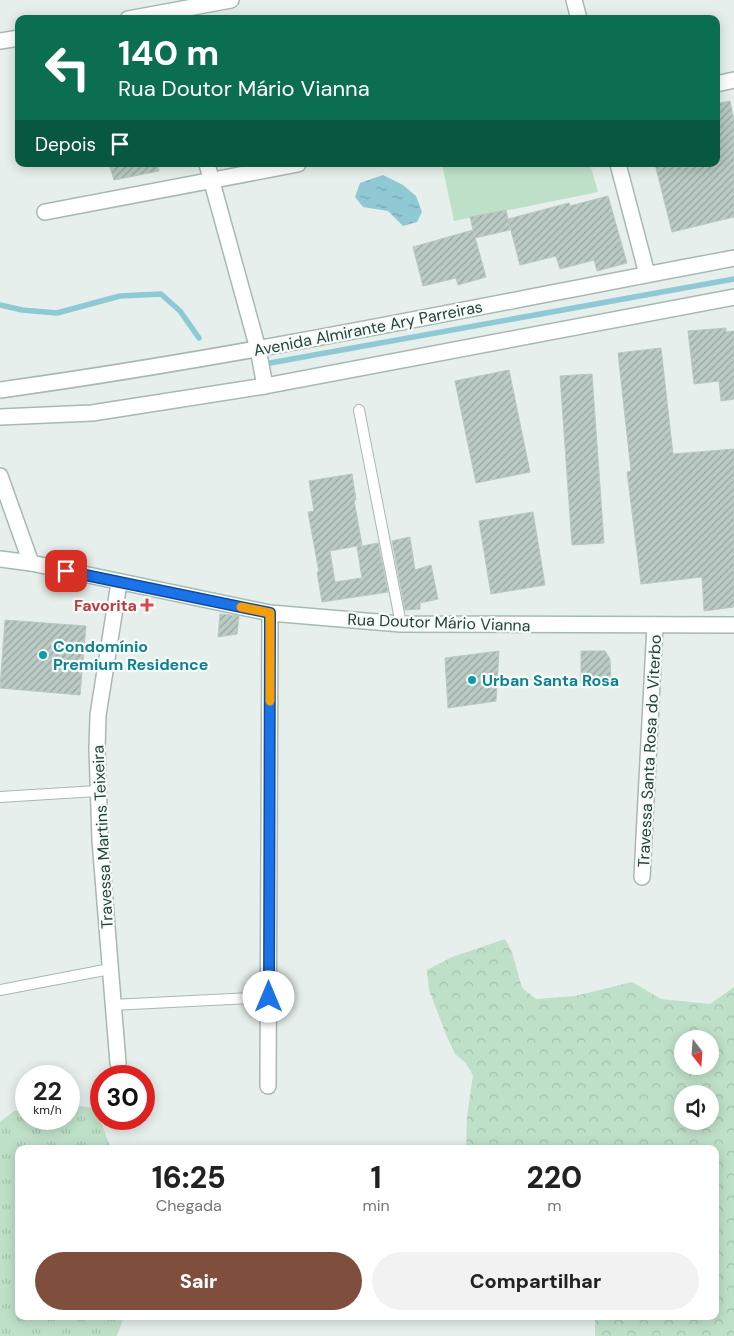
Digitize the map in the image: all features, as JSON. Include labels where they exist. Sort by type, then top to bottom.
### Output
[{"type":"street","points":[[145,15],[231,0]]},
{"type":"street","points":[[574,0],[578,15]]},
{"type":"street","points":[[0,41],[15,39]]},
{"type":"street","points":[[720,83],[734,80]]},
{"type":"street","points":[[208,167],[258,349],[266,386]]},
{"type":"street","points":[[44,212],[282,167]]},
{"type":"street","points":[[619,167],[647,274]]},
{"type":"street","name":"Avenida Almirante Ary Parreiras","points":[[0,390],[258,349],[734,258]]},
{"type":"street","points":[[0,417],[92,413],[266,386],[734,297]]},
{"type":"street","points":[[0,476],[31,563]]},
{"type":"street","name":"Rua Doutor Mário Vianna","points":[[0,559],[31,563],[270,613],[401,624],[734,625]]},
{"type":"street","name":"Travessa Martins Teixeira","points":[[118,1063],[112,1005],[97,791],[97,749],[98,715],[120,583]]},
{"type":"street","points":[[268,1086],[270,613]]},
{"type":"street","name":"Travessa Santa Rosa do Viterbo","points":[[642,877],[655,625]]},
{"type":"lane","points":[[359,410],[401,624]]},
{"type":"lane","points":[[0,798],[97,791]]},
{"type":"lane","points":[[0,990],[110,969]]},
{"type":"lane","points":[[112,1005],[269,997]]},
{"type":"green space","points":[[443,167],[591,167],[598,192],[454,221]]},
{"type":"green space","points":[[505,939],[512,952],[522,988],[536,999],[575,996],[632,982],[661,999],[710,1004],[734,987],[734,1336],[595,1336],[595,1320],[719,1320],[719,1145],[466,1145],[467,1117],[473,1075],[465,1062],[455,1054],[429,990],[427,970],[452,957]]},
{"type":"green space","points":[[80,1106],[90,1107],[90,1130],[104,1130],[110,1145],[15,1145],[15,1320],[123,1320],[117,1336],[0,1336],[0,1122],[14,1111],[15,1130],[80,1130]]},
{"type":"water","points":[[383,175],[403,185],[416,196],[422,212],[417,222],[403,226],[388,211],[363,207],[355,197],[360,183]]},
{"type":"building","points":[[730,101],[734,120],[734,217],[672,232],[656,167],[720,167],[720,103]]},
{"type":"building","points":[[110,167],[158,167],[159,171],[114,180]]},
{"type":"building","points":[[608,196],[627,263],[597,271],[594,260],[560,269],[556,256],[520,265],[508,219],[569,203],[570,206]]},
{"type":"building","points":[[506,210],[510,230],[475,238],[470,217]]},
{"type":"building","points":[[473,230],[486,277],[458,285],[456,278],[423,286],[413,247]]},
{"type":"building","points":[[726,328],[726,332],[734,331],[734,399],[721,401],[719,381],[694,384],[688,331]]},
{"type":"building","points":[[661,348],[673,454],[734,449],[734,607],[704,611],[702,577],[641,584],[627,472],[631,471],[618,353]]},
{"type":"building","points":[[509,370],[530,472],[476,483],[455,381]]},
{"type":"building","points":[[592,374],[604,543],[572,545],[560,376]]},
{"type":"building","points":[[352,474],[356,500],[354,500],[362,545],[330,551],[335,582],[362,578],[357,547],[378,543],[388,592],[322,602],[317,572],[319,572],[308,512],[314,511],[309,481]]},
{"type":"building","points":[[533,512],[545,585],[491,594],[479,521]]},
{"type":"building","points":[[410,537],[415,570],[431,565],[438,599],[420,603],[420,609],[405,610],[392,541]]},
{"type":"building","points":[[220,614],[239,616],[237,634],[218,637]]},
{"type":"building","name":"Condomínio Premium Residence","points":[[5,620],[86,626],[80,695],[0,688]]},
{"type":"building","name":"Urban Santa Rosa","points":[[499,651],[496,701],[448,708],[445,658]]},
{"type":"building","points":[[581,651],[605,651],[610,659],[611,684],[581,683]]},
{"type":"waterway","points":[[270,363],[734,279]]},
{"type":"waterway","points":[[0,305],[22,310],[57,313],[120,296],[161,294],[180,311],[199,338]]},
{"type":"slow traffic","points":[[241,607],[270,613],[270,701]]},
{"type":"place","name":"Favorita","points":[[147,605]]},
{"type":"place","name":"Condomínio Premium Residence","points":[[43,655]]},
{"type":"place","name":"Urban Santa Rosa","points":[[472,680]]},
{"type":"route","points":[[66,571],[270,613],[269,997]]}]
